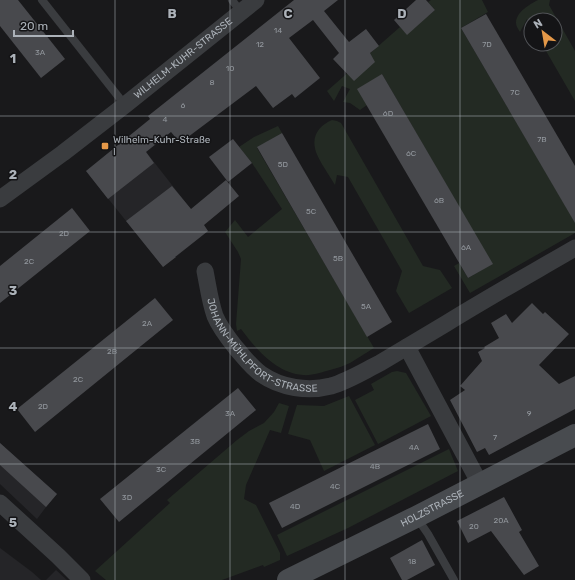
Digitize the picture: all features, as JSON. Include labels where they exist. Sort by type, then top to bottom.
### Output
[{"type":"street","name":"WILHELM-KUHR-STRASSE","points":[[0,199],[64,153],[125,105],[237,6],[256,0]]},
{"type":"street","name":"JOHANN-MÜHLPFORT-STRASSE","points":[[205,271],[215,316],[222,330],[250,365],[262,374],[284,385],[296,388],[318,389],[331,386],[359,374],[575,248]]},
{"type":"street","points":[[407,347],[480,484]]},
{"type":"street","name":"HOLZSTRASSE","points":[[288,580],[575,436]]},
{"type":"street","points":[[0,503],[82,580]]},
{"type":"lane","name":"WILHELM-KUHR-STRASSE","points":[[42,0],[125,105]]},
{"type":"lane","points":[[416,517],[428,534],[454,580]]},
{"type":"shaded area","points":[[431,0],[482,0],[488,12],[461,28],[572,217],[575,216],[575,233],[470,293],[454,266],[459,263],[468,278],[492,264],[382,74],[367,105],[360,110],[350,103],[343,102],[350,89],[342,86],[334,101],[327,91],[400,27],[407,34],[435,10],[428,2]]},
{"type":"shaded area","points":[[538,0],[550,0],[549,5],[553,12],[523,12],[523,26],[520,32],[516,23],[518,15]]},
{"type":"shaded area","points":[[563,30],[575,51],[575,101],[547,52],[563,52]]},
{"type":"shaded area","points":[[332,120],[341,123],[423,266],[440,270],[452,288],[409,313],[396,291],[402,271],[348,177],[337,175],[335,185],[316,152],[314,143],[318,131]]},
{"type":"shaded area","points":[[278,126],[282,133],[257,148],[374,348],[348,364],[310,375],[293,373],[275,365],[260,352],[241,329],[237,331],[236,324],[241,259],[225,232],[235,220],[248,237],[282,209],[252,163],[239,147],[254,137]]},
{"type":"shaded area","points":[[132,134],[208,231],[163,267],[86,171]]},
{"type":"shaded area","points":[[397,371],[406,373],[431,416],[378,444],[355,400],[374,390],[371,384],[392,372]]},
{"type":"shaded area","points":[[349,396],[375,445],[324,471],[310,440],[288,434],[297,405],[324,406]]},
{"type":"shaded area","points":[[279,403],[289,406],[281,433],[270,430],[246,485],[244,499],[256,505],[280,553],[280,560],[264,567],[263,565],[222,580],[106,580],[95,571],[170,503],[167,500],[237,440],[249,431],[264,423],[274,412]]},
{"type":"shaded area","points":[[0,443],[57,494],[37,519],[0,484]]},
{"type":"shaded area","points":[[449,449],[458,471],[348,528],[287,556],[277,535]]},
{"type":"shaded area","points":[[0,548],[32,572],[41,580],[0,580]]},
{"type":"shaded area","points":[[56,570],[67,580],[46,580]]},
{"type":"building","points":[[0,0],[18,0],[65,59],[41,78],[0,26]]},
{"type":"building","points":[[294,0],[338,0],[324,11],[349,42],[366,29],[379,46],[370,53],[375,62],[354,81],[333,59],[339,53],[313,20],[289,38],[320,78],[295,98],[292,94],[273,108],[256,86],[180,143],[171,132],[146,152],[154,163],[108,199],[86,171],[150,119],[148,116]]},
{"type":"building","points":[[416,0],[426,0],[435,10],[407,35],[394,20]]},
{"type":"building","points":[[486,14],[575,166],[575,223],[461,28]]},
{"type":"building","points":[[382,74],[493,264],[468,278],[357,89]]},
{"type":"building","points":[[282,133],[392,322],[367,337],[257,147]]},
{"type":"building","points":[[233,139],[252,163],[228,182],[209,157]]},
{"type":"building","points":[[226,180],[239,196],[204,225],[208,231],[163,267],[126,221],[172,186],[191,209]]},
{"type":"building","points":[[72,208],[90,231],[0,303],[0,266]]},
{"type":"building","points":[[155,298],[173,320],[35,432],[17,409]]},
{"type":"building","points":[[532,303],[543,314],[545,312],[569,334],[539,365],[559,384],[575,376],[575,409],[489,455],[485,448],[477,452],[450,400],[465,390],[460,386],[482,361],[478,352],[499,338],[491,323],[506,314],[512,323]]},
{"type":"building","points":[[238,388],[256,410],[119,522],[100,499]]},
{"type":"building","points":[[428,424],[440,449],[282,528],[269,503]]},
{"type":"building","points":[[0,443],[57,494],[46,507],[0,465]]},
{"type":"building","points":[[504,497],[522,530],[519,532],[539,566],[524,575],[491,531],[468,543],[457,521]]},
{"type":"building","points":[[422,540],[435,565],[407,580],[402,580],[390,558]]},
{"type":"place","name":"Wilhelm-Kuhr-Straße I","points":[[105,146]]}]
